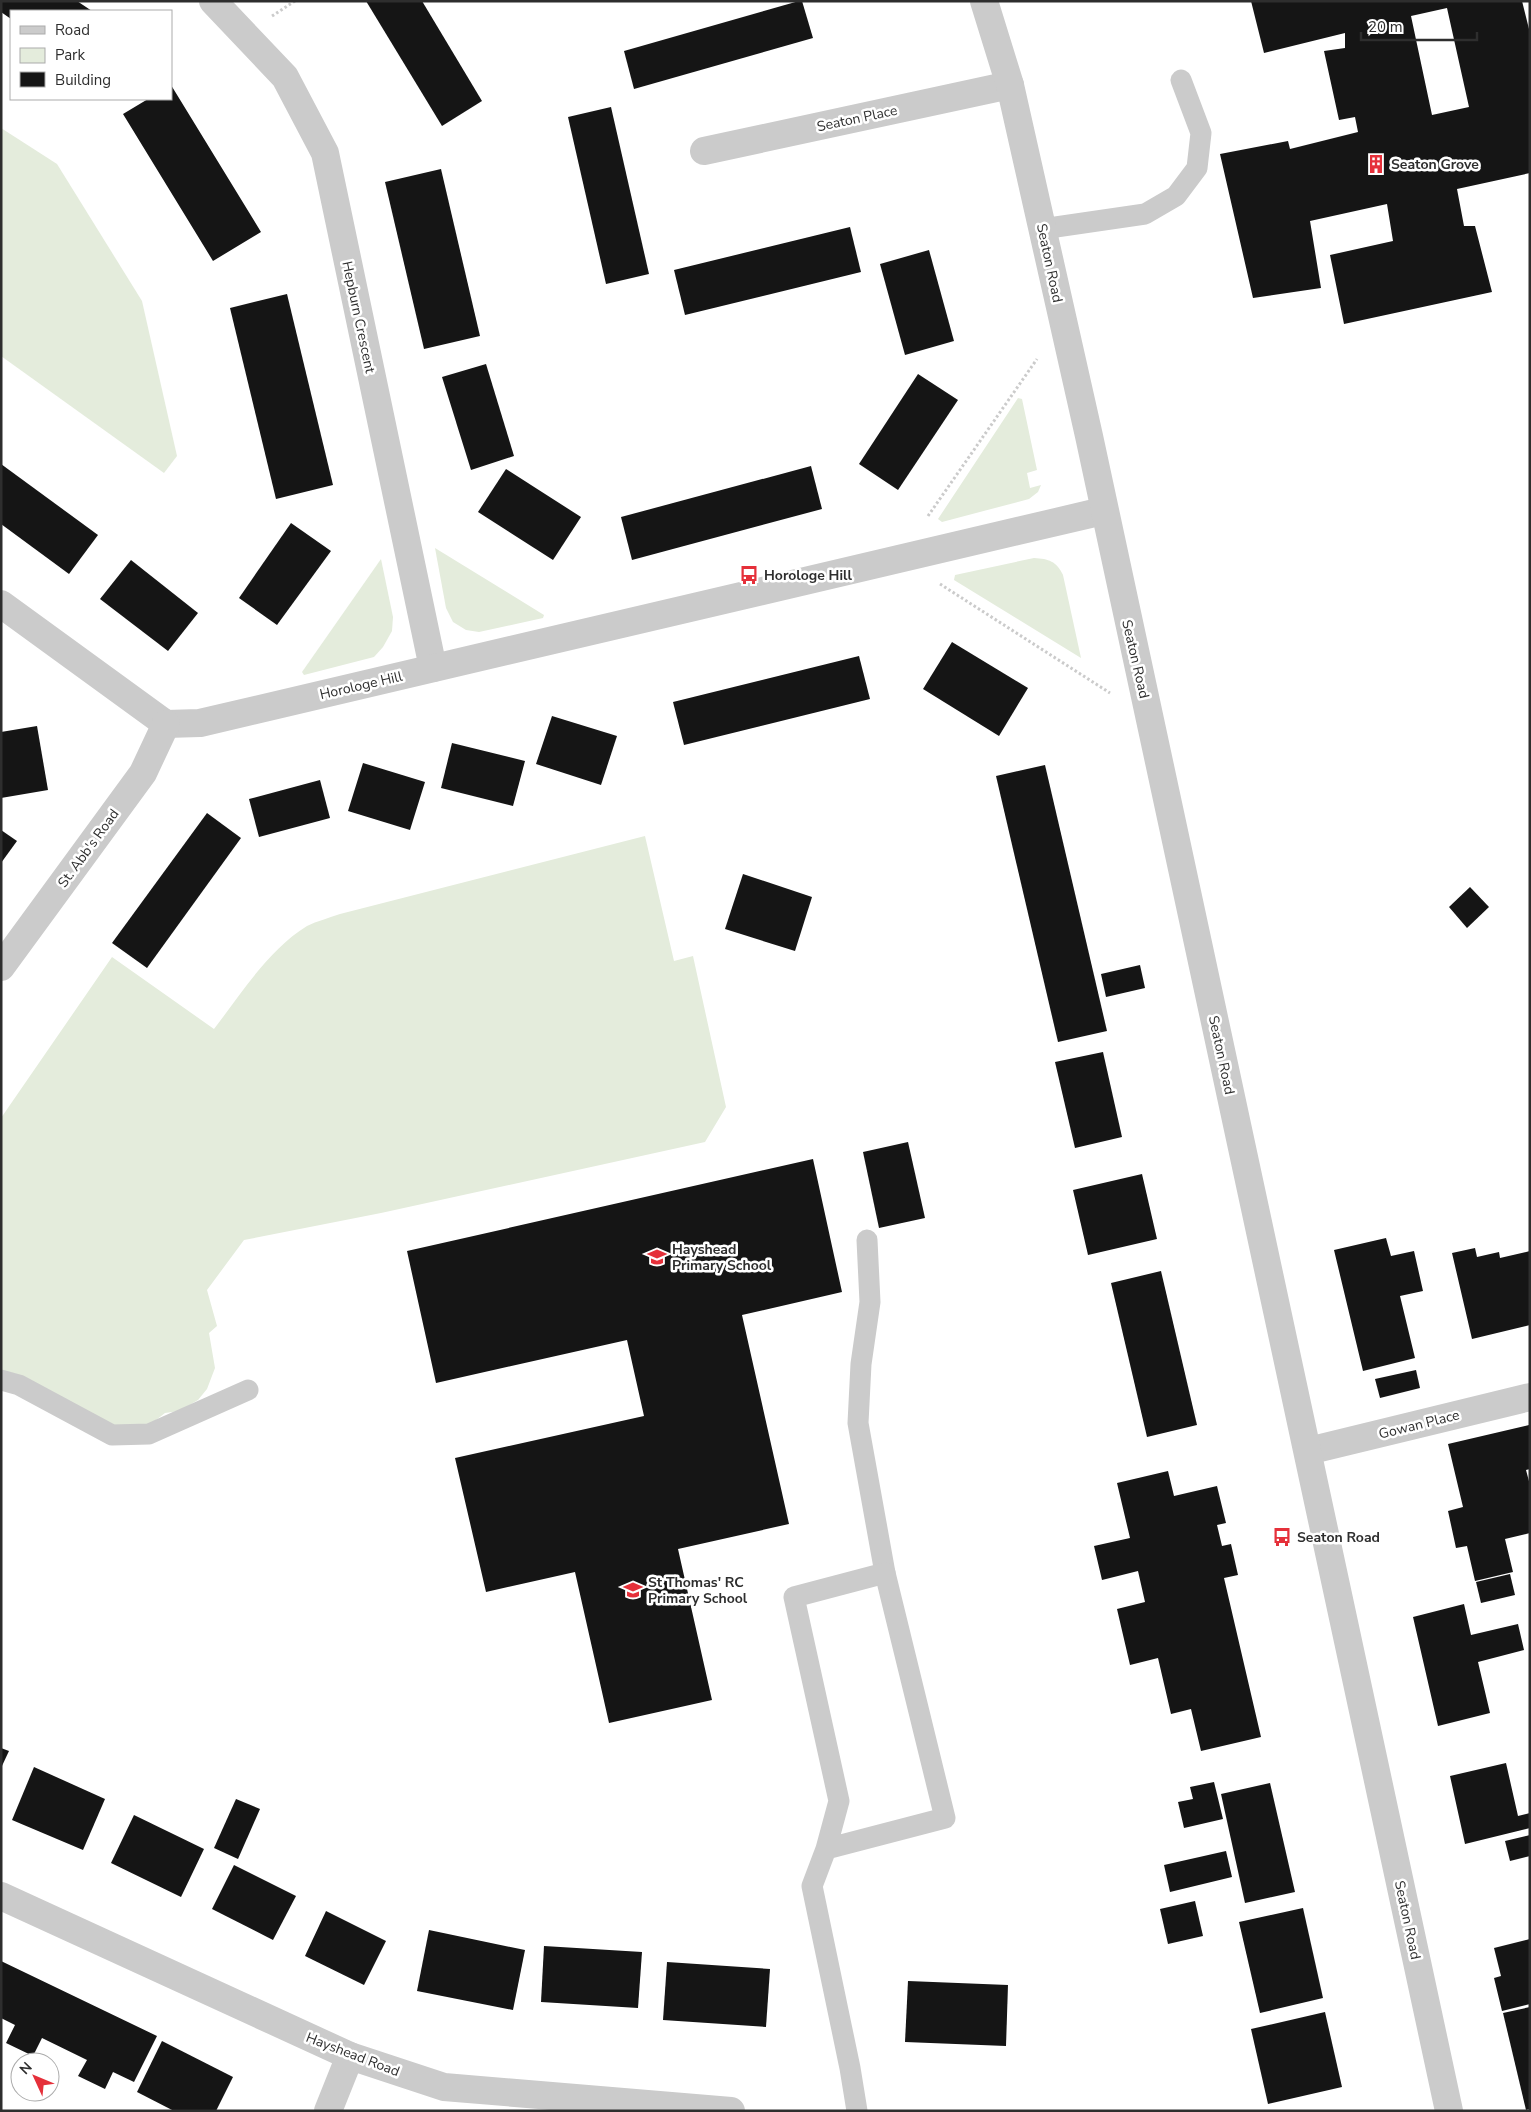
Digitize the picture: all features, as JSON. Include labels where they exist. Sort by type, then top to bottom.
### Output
[{"type":"street","name":"Hepburn Crescent","points":[[214,1],[285,77],[325,153],[433,668]]},
{"type":"street","name":"Seaton Road","points":[[984,1],[1010,85],[1042,229],[1450,2111]]},
{"type":"street","name":"Seaton Place","points":[[704,151],[1010,85]]},
{"type":"street","name":"Horologe Hill","points":[[166,724],[200,723],[1103,511]]},
{"type":"street","points":[[1,604],[166,724]]},
{"type":"street","name":"St. Abb's Road","points":[[1,967],[143,773],[166,724]]},
{"type":"street","name":"Gowan Place","points":[[1308,1451],[1530,1397]]},
{"type":"street","name":"Hayshead Road","points":[[1,1896],[350,2056],[444,2087],[731,2111]]},
{"type":"street","points":[[328,2111],[350,2056]]},
{"type":"lane","points":[[1042,229],[1145,214],[1176,196],[1197,168],[1201,133],[1181,80]]},
{"type":"lane","points":[[826,1848],[945,1818],[885,1573],[858,1423],[861,1364],[870,1302],[867,1240]]},
{"type":"lane","points":[[1,1380],[19,1385],[112,1435],[149,1434],[248,1390]]},
{"type":"lane","points":[[857,2111],[850,2068],[812,1886],[826,1848],[839,1801],[794,1597],[885,1573]]},
{"type":"green space","points":[[1,128],[57,164],[142,301],[177,456],[164,473],[1,356]]},
{"type":"green space","points":[[1018,398],[1022,399],[1037,470],[1027,473],[1030,488],[1041,485],[1038,492],[1029,499],[942,522],[938,519]]},
{"type":"green space","points":[[435,548],[544,615],[543,618],[479,632],[466,630],[453,622],[446,608]]},
{"type":"green space","points":[[1034,558],[1052,562],[1063,575],[1081,658],[954,580],[955,575]]},
{"type":"green space","points":[[381,559],[393,617],[392,631],[383,647],[374,657],[304,675],[302,672]]},
{"type":"green space","points":[[645,836],[674,961],[693,956],[726,1107],[705,1142],[381,1213],[244,1240],[207,1290],[217,1326],[209,1333],[215,1368],[207,1389],[198,1400],[179,1411],[165,1413],[147,1427],[117,1431],[1,1375],[1,1118],[112,957],[214,1029],[256,973],[280,947],[311,924],[340,914]]},
{"type":"building","points":[[1,1],[77,1],[90,10],[10,10],[10,18],[1,12]]},
{"type":"building","points":[[366,1],[422,1],[482,101],[442,126]]},
{"type":"building","points":[[802,1],[813,38],[634,89],[624,51]]},
{"type":"building","name":"Seaton Grove","points":[[1251,1],[1522,1],[1530,33],[1530,173],[1457,189],[1464,226],[1475,226],[1492,292],[1344,324],[1330,255],[1393,241],[1387,204],[1310,221],[1321,288],[1253,298],[1220,154],[1288,141],[1290,149],[1358,132],[1355,117],[1339,120],[1324,51],[1345,48],[1345,33],[1264,53]],"holes":[[[1447,8],[1469,107],[1432,115],[1411,16]]]},
{"type":"building","points":[[172,87],[261,232],[213,261],[123,114],[146,100],[172,100]]},
{"type":"building","points":[[611,107],[649,274],[606,284],[568,117]]},
{"type":"building","points":[[441,169],[480,336],[424,349],[385,182]]},
{"type":"building","points":[[850,227],[861,272],[685,315],[674,270]]},
{"type":"building","points":[[929,250],[954,341],[905,355],[880,264]]},
{"type":"building","points":[[287,294],[333,485],[276,499],[230,308]]},
{"type":"building","points":[[486,364],[514,456],[471,470],[442,377]]},
{"type":"building","points":[[918,374],[958,400],[898,490],[859,464]]},
{"type":"building","points":[[1,464],[98,535],[69,574],[1,524]]},
{"type":"building","points":[[811,466],[822,509],[632,560],[621,517]]},
{"type":"building","points":[[506,469],[581,517],[553,560],[478,512]]},
{"type":"building","points":[[291,523],[331,551],[277,625],[239,598]]},
{"type":"building","points":[[131,560],[198,613],[168,651],[100,599]]},
{"type":"building","points":[[952,642],[1028,688],[999,736],[923,689]]},
{"type":"building","points":[[859,656],[870,699],[684,745],[673,702]]},
{"type":"building","points":[[552,716],[617,736],[601,785],[536,764]]},
{"type":"building","points":[[37,726],[48,790],[1,798],[1,732]]},
{"type":"building","points":[[452,743],[525,761],[513,806],[441,788]]},
{"type":"building","points":[[363,763],[425,782],[410,830],[348,811]]},
{"type":"building","points":[[1045,765],[1107,1031],[1058,1042],[996,776]]},
{"type":"building","points":[[320,780],[330,818],[259,837],[249,799]]},
{"type":"building","points":[[207,813],[241,838],[147,968],[112,943]]},
{"type":"building","points":[[1,830],[17,841],[1,863]]},
{"type":"building","points":[[743,874],[812,897],[795,951],[725,929]]},
{"type":"building","points":[[1470,887],[1489,907],[1467,928],[1449,907]]},
{"type":"building","points":[[1140,965],[1145,988],[1106,997],[1101,974]]},
{"type":"building","points":[[1103,1052],[1122,1137],[1075,1148],[1055,1062]]},
{"type":"building","points":[[908,1142],[925,1218],[879,1228],[863,1152]]},
{"type":"building","points":[[813,1159],[842,1292],[742,1315],[789,1524],[678,1549],[712,1700],[609,1723],[575,1572],[486,1592],[455,1458],[644,1416],[627,1340],[436,1383],[407,1251]]},
{"type":"building","points":[[1142,1174],[1157,1239],[1088,1255],[1073,1190]]},
{"type":"building","points":[[1386,1238],[1391,1256],[1414,1251],[1423,1291],[1400,1296],[1415,1358],[1363,1371],[1334,1250]]},
{"type":"building","points":[[1475,1248],[1477,1257],[1499,1252],[1500,1258],[1530,1251],[1530,1325],[1472,1339],[1452,1253]]},
{"type":"building","points":[[1161,1271],[1197,1425],[1147,1437],[1111,1283]]},
{"type":"building","points":[[1416,1370],[1420,1388],[1380,1398],[1375,1379]]},
{"type":"building","points":[[1529,1425],[1530,1469],[1526,1470],[1530,1485],[1530,1533],[1505,1539],[1513,1572],[1475,1581],[1467,1546],[1456,1548],[1448,1511],[1463,1507],[1448,1444]]},
{"type":"building","points":[[1168,1471],[1174,1496],[1217,1486],[1226,1523],[1217,1525],[1222,1546],[1231,1544],[1238,1575],[1224,1578],[1261,1737],[1201,1751],[1191,1709],[1171,1714],[1158,1658],[1130,1665],[1117,1609],[1145,1602],[1138,1571],[1102,1580],[1094,1546],[1130,1538],[1117,1483]]},
{"type":"building","points":[[1510,1574],[1515,1595],[1481,1603],[1476,1582]]},
{"type":"building","points":[[1464,1604],[1471,1635],[1518,1624],[1524,1650],[1478,1662],[1490,1713],[1438,1726],[1413,1617]]},
{"type":"building","points":[[1,1748],[9,1751],[1,1768]]},
{"type":"building","points":[[1506,1763],[1518,1816],[1530,1813],[1530,1828],[1465,1844],[1450,1776]]},
{"type":"building","points":[[34,1767],[105,1799],[83,1850],[12,1820]]},
{"type":"building","points":[[1214,1782],[1223,1819],[1184,1828],[1178,1802],[1193,1799],[1190,1787]]},
{"type":"building","points":[[1270,1783],[1295,1892],[1245,1903],[1221,1794]]},
{"type":"building","points":[[236,1799],[260,1809],[238,1859],[214,1848]]},
{"type":"building","points":[[134,1815],[204,1849],[181,1897],[111,1863]]},
{"type":"building","points":[[1530,1835],[1530,1856],[1510,1861],[1505,1841]]},
{"type":"building","points":[[1226,1851],[1232,1877],[1170,1892],[1164,1865]]},
{"type":"building","points":[[234,1865],[296,1896],[273,1940],[212,1909]]},
{"type":"building","points":[[1195,1901],[1203,1936],[1168,1944],[1160,1909]]},
{"type":"building","points":[[1303,1908],[1323,1998],[1260,2013],[1239,1922]]},
{"type":"building","points":[[326,1911],[386,1941],[364,1985],[305,1956]]},
{"type":"building","points":[[429,1930],[525,1950],[513,2010],[417,1991]]},
{"type":"building","points":[[1530,1939],[1530,2004],[1502,2011],[1494,1978],[1501,1976],[1494,1948]]},
{"type":"building","points":[[544,1946],[642,1952],[638,2008],[541,2002]]},
{"type":"building","points":[[1,1961],[157,2036],[134,2082],[113,2072],[105,2089],[78,2076],[87,2060],[42,2038],[35,2052],[25,2052],[6,2043],[15,2025],[1,2018]]},
{"type":"building","points":[[667,1962],[770,1969],[766,2027],[663,2020]]},
{"type":"building","points":[[908,1981],[1008,1985],[1006,2046],[905,2042]]},
{"type":"building","points":[[1530,2007],[1530,2109],[1526,2110],[1503,2013]]},
{"type":"building","points":[[1325,2012],[1342,2087],[1268,2104],[1251,2029]]},
{"type":"building","points":[[162,2041],[233,2077],[216,2111],[174,2111],[137,2092]]},
{"type":"place","name":"Seaton Grove","points":[[1376,164]]},
{"type":"place","name":"Horologe Hill","points":[[749,575]]},
{"type":"place","name":"Hayshead Primary School","points":[[657,1257]]},
{"type":"place","name":"Seaton Road","points":[[1282,1537]]},
{"type":"place","name":"St Thomas' RC Primary School","points":[[633,1590]]}]
